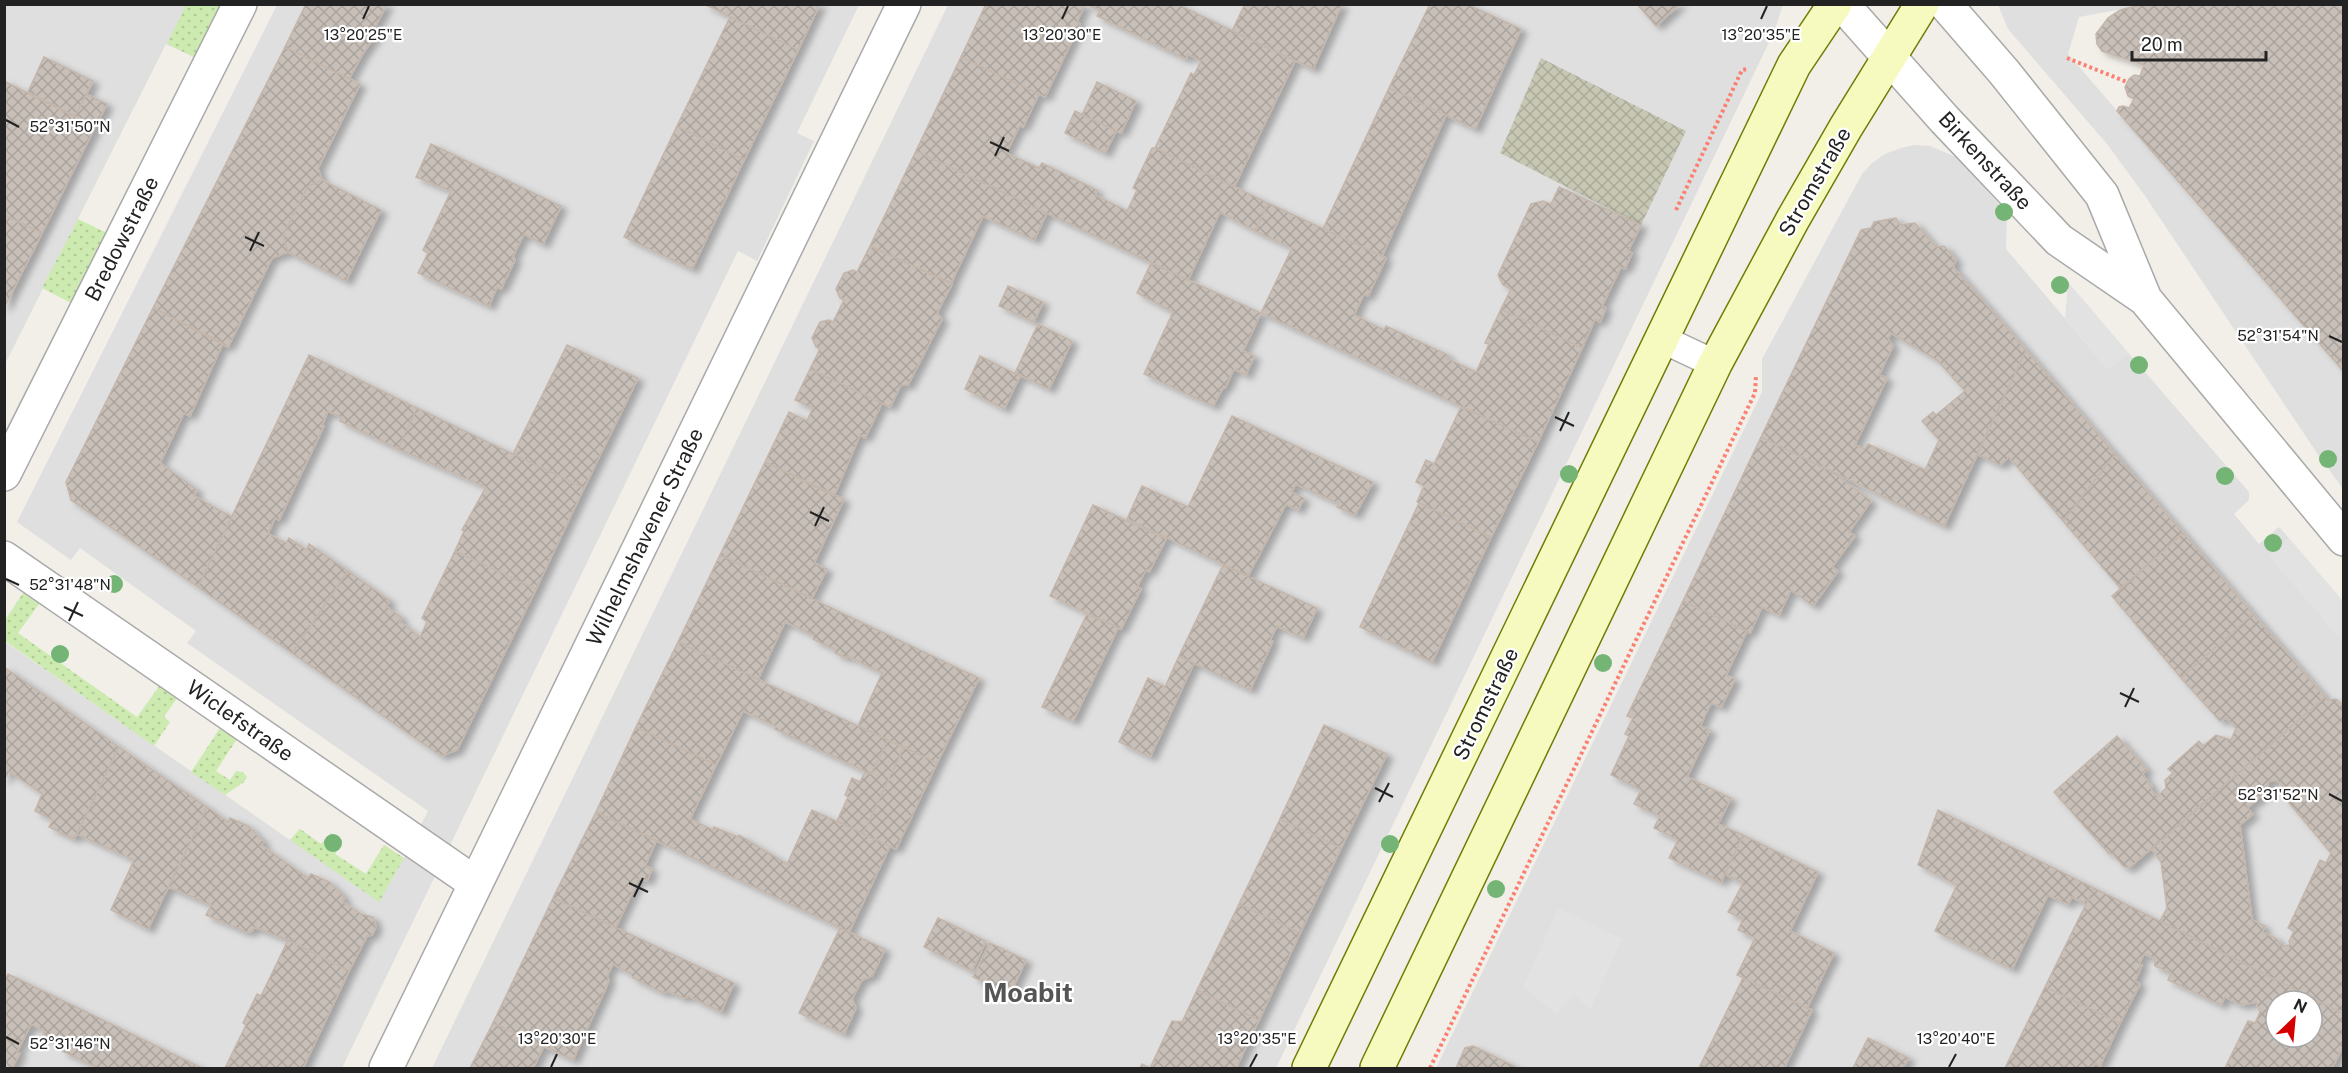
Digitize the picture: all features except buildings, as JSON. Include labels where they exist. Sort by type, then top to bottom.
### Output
[{"type":"main road","name":"Stromstraße","points":[[1309,1068],[1794,65],[1835,4]]},
{"type":"main road","name":"Stromstraße","points":[[1377,1068],[1715,364],[1793,219],[1922,4]]},
{"type":"street","name":"Bredowstraße","points":[[4,474],[240,4]]},
{"type":"street","name":"Wilhelmshavener Straße","points":[[386,1068],[904,4]]},
{"type":"street","name":"Birkenstraße","points":[[1842,4],[1889,58],[2059,240],[2145,299],[2343,539]]},
{"type":"street","name":"Birkenstraße","points":[[1945,4],[2004,72],[2102,195],[2145,299]]},
{"type":"street","name":"Wiclefstraße","points":[[4,558],[475,884]]},
{"type":"lane","points":[[1662,339],[1715,364]]},
{"type":"path","points":[[2067,58],[2127,82]]},
{"type":"path","points":[[1699,161],[1742,70]]},
{"type":"path","points":[[1430,1068],[1755,393],[1756,371]]},
{"type":"shaded area","points":[[5,5],[226,5],[198,59],[166,44],[5,364]]},
{"type":"shaded area","points":[[277,5],[859,5],[797,133],[814,141],[757,261],[738,251],[342,1068],[5,1068],[4,641],[290,840],[300,829],[321,844],[331,833],[342,840],[335,855],[366,874],[384,845],[404,858],[428,811],[187,643],[196,631],[80,548],[71,560],[17,522]]},
{"type":"shaded area","points":[[948,5],[1783,5],[1774,32],[1276,1068],[432,1068]]},
{"type":"shaded area","points":[[1998,5],[2144,5],[2079,17],[2068,54],[2343,372],[2343,489],[2145,196],[2107,144],[2008,29]]},
{"type":"shaded area","points":[[1541,58],[1686,131],[1641,225],[1500,153]]},
{"type":"shaded area","points":[[1914,145],[1930,146],[1958,158],[2007,213],[2006,249],[2108,369],[2125,355],[2132,357],[2249,492],[2249,500],[2234,514],[2259,544],[2279,527],[2289,538],[2270,556],[2343,641],[2343,1068],[1436,1068],[1762,392],[1762,359],[1862,174],[1885,154]]},
{"type":"shaded area","points":[[2068,282],[2132,357],[2125,355],[2108,369],[2065,318]]},
{"type":"shaded area","points":[[2289,538],[2343,601],[2343,641],[2270,556]]},
{"type":"shaded area","points":[[1558,908],[1622,939],[1590,1010],[1574,994],[1556,1014],[1523,987]]},
{"type":"green space","points":[[186,5],[226,5],[198,59],[167,44]]},
{"type":"green space","points":[[78,219],[111,235],[75,305],[42,288]]},
{"type":"green space","points":[[23,593],[39,604],[18,633],[137,717],[160,685],[177,698],[164,717],[170,722],[154,746],[5,641],[5,620]]},
{"type":"green space","points":[[220,728],[237,739],[216,771],[230,780],[236,771],[243,772],[247,777],[244,782],[225,795],[191,772]]},
{"type":"green space","points":[[300,829],[321,844],[331,833],[342,840],[335,854],[366,874],[384,845],[404,858],[379,902],[290,840]]},
{"type":"district","name":"Moabit","points":[[1028,993]]}]
